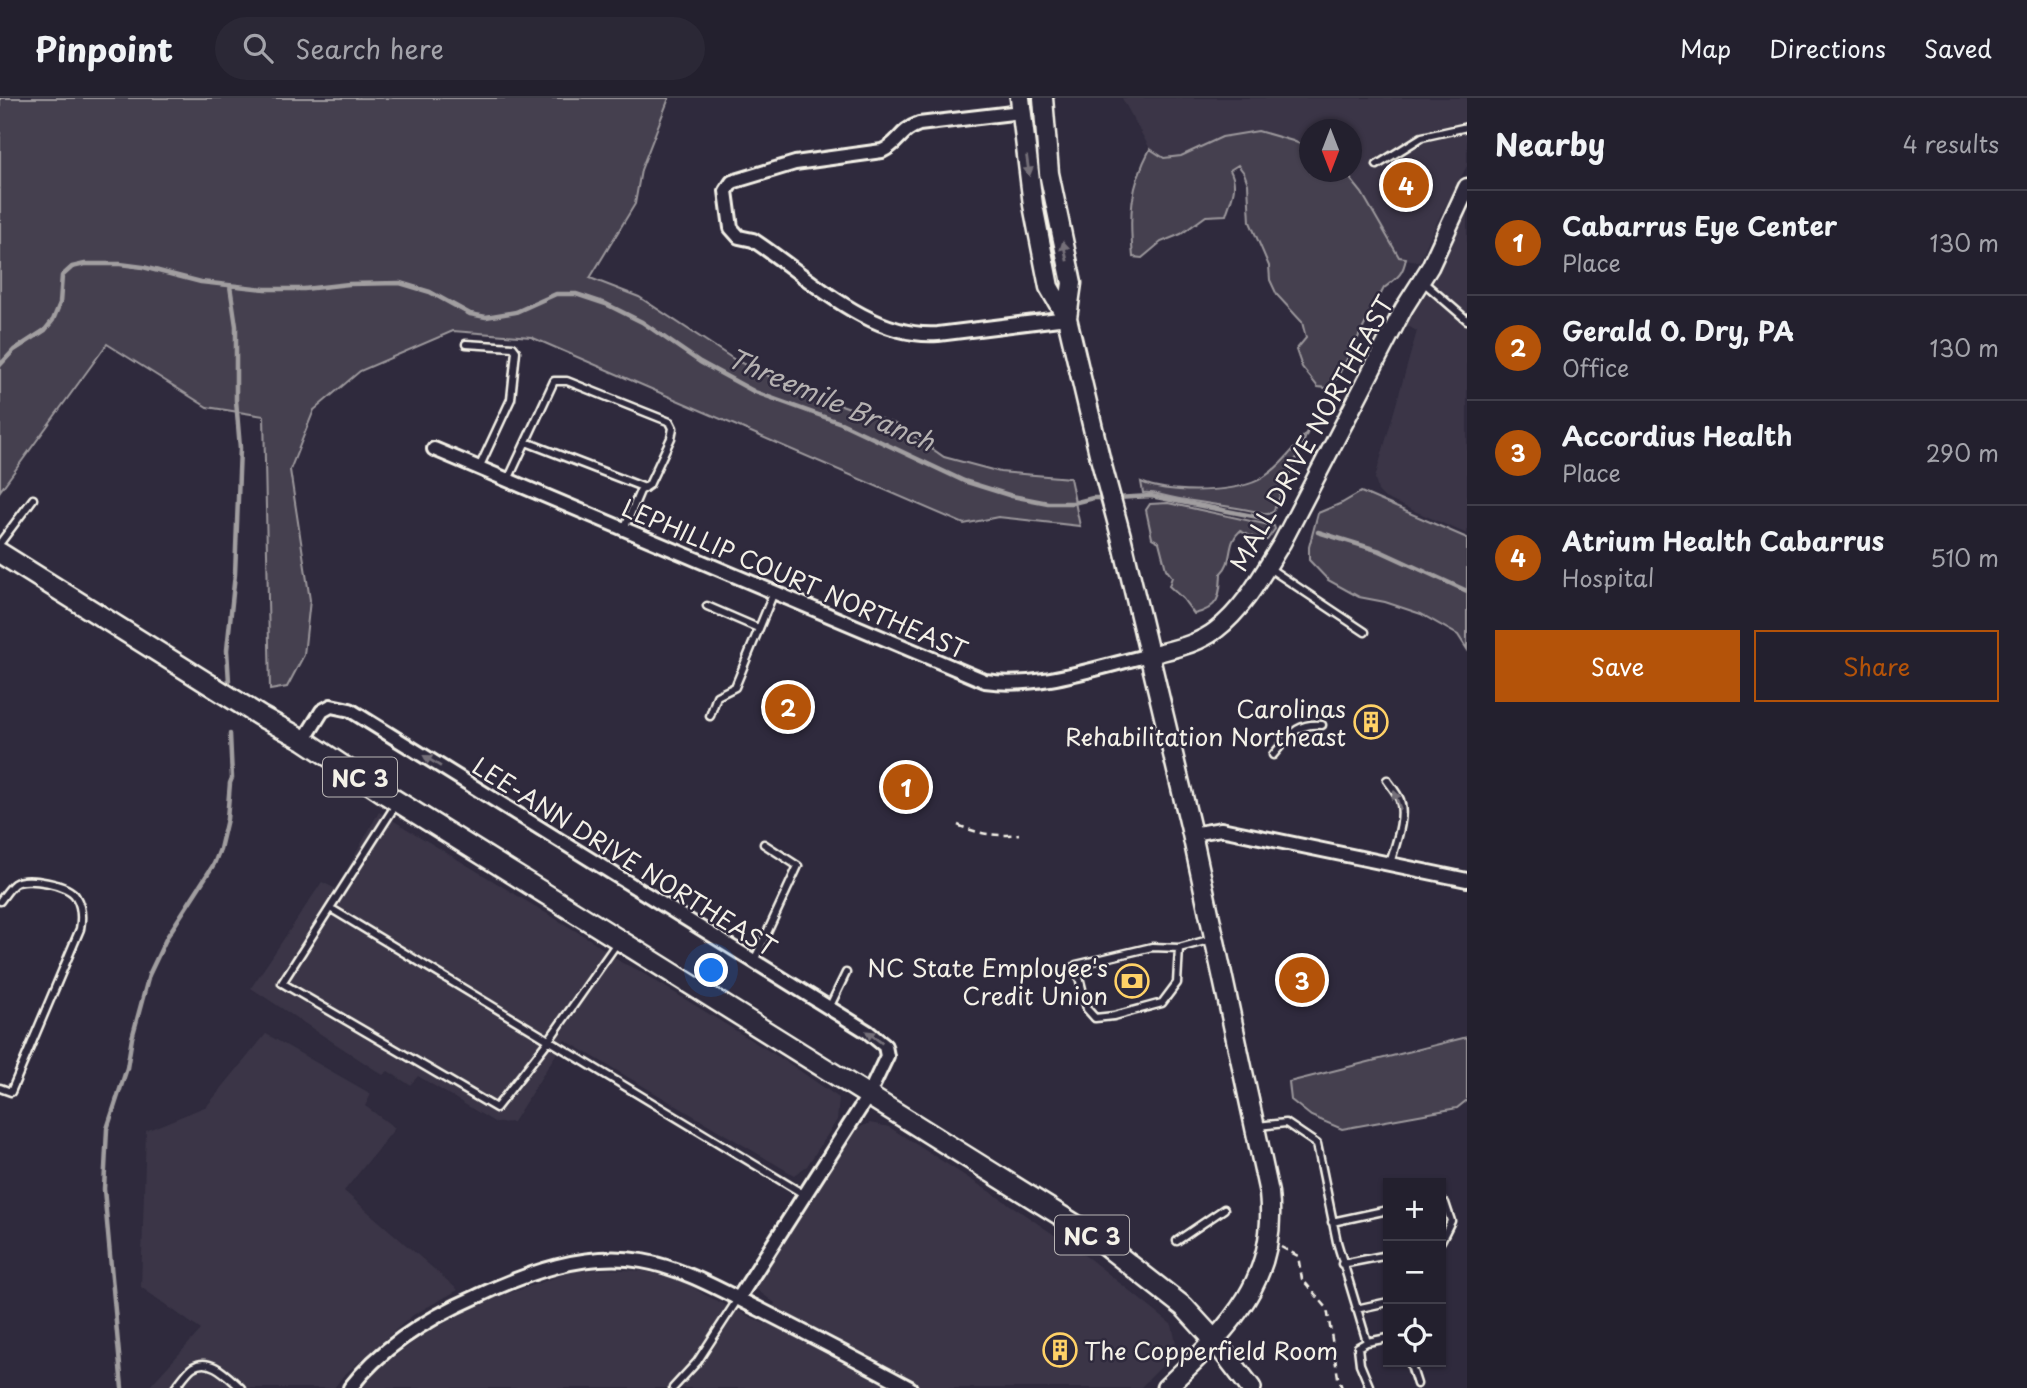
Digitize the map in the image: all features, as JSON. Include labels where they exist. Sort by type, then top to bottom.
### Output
[{"type":"main road","points":[[1043,98],[1049,173],[1072,283],[1067,318]]},
{"type":"main road","points":[[1020,105],[1033,205],[1049,286],[1067,318],[1150,655],[1192,834],[1271,1210],[1269,1240],[1255,1283],[1231,1324],[1166,1388]]},
{"type":"main road","name":"NC 3","points":[[0,553],[260,716],[304,740],[398,802],[1110,1248],[1184,1307],[1215,1340],[1251,1388]]},
{"type":"street","points":[[1020,105],[919,124],[905,130],[894,146],[882,151],[795,163],[732,182],[726,191],[731,228],[738,237],[753,240],[850,309],[905,332],[919,335],[938,334],[1067,318]]},
{"type":"street","name":"MALL DRIVE NORTHEAST","points":[[1150,655],[1195,642],[1216,631],[1239,607],[1267,567],[1404,308],[1422,281],[1467,187]]},
{"type":"street","name":"LEPHILLIP COURT NORTHEAST","points":[[434,449],[985,681],[999,683],[1043,680],[1150,655]]},
{"type":"street","name":"LEE-ANN DRIVE NORTHEAST","points":[[304,740],[323,711],[331,706],[350,710],[829,1008],[885,1046],[887,1056],[868,1096]]},
{"type":"street","points":[[1192,834],[1221,829],[1467,880]]},
{"type":"street","points":[[738,1299],[868,1096]]},
{"type":"street","points":[[350,1388],[362,1372],[399,1340],[437,1315],[501,1286],[550,1268],[580,1261],[609,1259],[640,1261],[675,1269],[910,1388]]},
{"type":"lane","points":[[1377,166],[1422,137],[1467,127]]},
{"type":"lane","points":[[1422,281],[1467,320]]},
{"type":"lane","points":[[466,344],[513,348],[516,351],[511,399],[479,468]]},
{"type":"lane","points":[[508,480],[554,381],[567,381],[670,422],[673,428],[671,438],[649,485],[640,491],[624,529]]},
{"type":"lane","points":[[526,442],[645,488]]},
{"type":"lane","points":[[0,543],[33,499]]},
{"type":"lane","points":[[1267,567],[1365,632]]},
{"type":"lane","points":[[710,716],[717,696],[735,687],[774,592]]},
{"type":"lane","points":[[707,606],[758,628]]},
{"type":"lane","points":[[1273,755],[1306,723],[1322,725]]},
{"type":"lane","points":[[1387,780],[1399,798],[1400,822],[1390,864]]},
{"type":"lane","points":[[398,802],[282,982],[496,1108],[619,940]]},
{"type":"lane","points":[[754,961],[798,866],[764,845]]},
{"type":"lane","points":[[0,901],[13,884],[24,880],[48,883],[64,887],[75,894],[82,915],[80,929],[11,1092],[0,1088]]},
{"type":"lane","points":[[330,908],[805,1195]]},
{"type":"lane","points":[[1179,948],[1177,983],[1162,1003],[1114,1016],[1095,1018],[1087,1009],[1076,965],[1152,947],[1179,948],[1214,938]]},
{"type":"lane","points":[[829,1008],[846,973]]},
{"type":"lane","points":[[1255,1127],[1286,1123],[1317,1144],[1342,1264],[1367,1342]]},
{"type":"lane","points":[[1446,1206],[1451,1221],[1446,1231]]},
{"type":"lane","points":[[1177,1241],[1224,1209]]},
{"type":"lane","points":[[1332,1222],[1383,1211]]},
{"type":"lane","points":[[1342,1264],[1383,1256]]},
{"type":"lane","points":[[673,1388],[697,1362],[738,1299]]},
{"type":"lane","points":[[1356,1309],[1383,1303]]},
{"type":"lane","points":[[1370,1388],[1360,1363],[1358,1347],[1383,1339]]},
{"type":"lane","points":[[175,1388],[194,1366],[205,1364],[217,1367],[241,1388]]},
{"type":"lane","points":[[1412,1367],[1417,1384]]},
{"type":"path","points":[[958,825],[970,831],[993,835],[1019,834]]},
{"type":"path","points":[[1269,1240],[1298,1255],[1302,1279],[1327,1308],[1342,1388]]},
{"type":"shaded area","points":[[0,98],[669,98],[641,170],[635,204],[590,278],[639,297],[735,360],[796,389],[898,425],[944,457],[1000,472],[1070,478],[1080,526],[998,517],[964,524],[531,337],[453,331],[360,371],[314,410],[290,470],[310,600],[304,655],[287,687],[270,690],[264,416],[207,407],[107,344],[0,491]]},
{"type":"shaded area","points":[[1122,98],[1467,98],[1467,166],[1419,262],[1399,257],[1353,182],[1362,182],[1362,119],[1299,119],[1299,144],[1258,131],[1222,137],[1181,156],[1164,158],[1150,149]]},
{"type":"shaded area","points":[[1258,131],[1299,144],[1299,182],[1353,182],[1399,257],[1406,258],[1399,276],[1384,288],[1337,378],[1326,388],[1318,387],[1302,367],[1296,350],[1306,338],[1302,322],[1277,295],[1270,280],[1269,266],[1250,222],[1248,184],[1238,165],[1230,170],[1234,187],[1226,215],[1206,216],[1181,234],[1161,242],[1142,258],[1133,257],[1132,202],[1138,176],[1150,149],[1164,158],[1181,156],[1222,137]]},
{"type":"shaded area","points":[[1467,199],[1467,534],[1385,498],[1378,491],[1375,478],[1417,331],[1406,325]]},
{"type":"shaded area","points":[[1309,429],[1273,512],[1268,514],[1143,493],[1141,482],[1185,490],[1221,489],[1252,483],[1277,467]]},
{"type":"shaded area","points":[[1361,492],[1467,538],[1467,649],[1458,635],[1421,614],[1359,597],[1328,580],[1309,560],[1309,547],[1318,513]]},
{"type":"shaded area","points":[[1168,503],[1274,526],[1275,529],[1267,540],[1259,540],[1240,531],[1233,541],[1227,563],[1221,573],[1217,600],[1209,608],[1194,614],[1169,586],[1172,577],[1166,569],[1159,542],[1152,538],[1146,510],[1150,504]]},
{"type":"shaded area","points":[[379,812],[594,942],[622,963],[790,1064],[839,1098],[837,1120],[807,1166],[794,1175],[565,1040],[513,1122],[496,1123],[418,1076],[410,1085],[388,1071],[383,1075],[251,988],[322,882],[336,889]]},
{"type":"shaded area","points":[[266,1034],[371,1094],[365,1106],[395,1128],[344,1191],[458,1290],[413,1315],[343,1376],[334,1388],[148,1388],[201,1330],[141,1287],[146,1131],[207,1106]]},
{"type":"shaded area","points":[[1467,1037],[1467,1100],[1457,1108],[1342,1129],[1311,1116],[1291,1100],[1289,1082]]},
{"type":"shaded area","points":[[870,1123],[889,1127],[1091,1260],[1172,1325],[1176,1343],[1167,1361],[1140,1388],[359,1388],[383,1365],[422,1336],[478,1304],[574,1271],[643,1271],[680,1279],[705,1295],[765,1324],[775,1303],[753,1287],[853,1130]]},
{"type":"waterway","name":"Threemile Branch","points":[[0,365],[14,350],[45,330],[53,320],[60,303],[62,276],[72,267],[85,264],[143,267],[201,282],[265,289],[400,283],[430,292],[470,314],[486,317],[516,312],[556,294],[576,294],[606,304],[642,322],[700,362],[755,392],[841,423],[964,481],[1012,496],[1048,503],[1073,503],[1107,498]]},
{"type":"waterway","points":[[229,682],[227,650],[235,574],[240,448],[236,400],[236,326],[230,286]]},
{"type":"waterway","name":"Threemile Branch","points":[[1116,498],[1151,496],[1263,518]]},
{"type":"waterway","name":"Threemile Branch","points":[[1318,532],[1380,551],[1467,591]]},
{"type":"waterway","points":[[122,1388],[104,1189],[107,1129],[127,1068],[149,975],[167,937],[214,864],[220,849],[232,778],[230,734]]},
{"type":"place","name":"Atrium Health Cabarrus","points":[[1406,185]]},
{"type":"place","name":"Gerald O. Dry, PA","points":[[788,707]]},
{"type":"place","name":"Carolinas Rehabilitation Northeast","points":[[1371,722]]},
{"type":"place","name":"Cabarrus Eye Center","points":[[906,787]]},
{"type":"place","name":"Accordius Health","points":[[1302,980]]},
{"type":"place","name":"NC State Employee's Credit Union","points":[[1132,981]]},
{"type":"place","name":"The Copperfield Room","points":[[1060,1350]]}]
